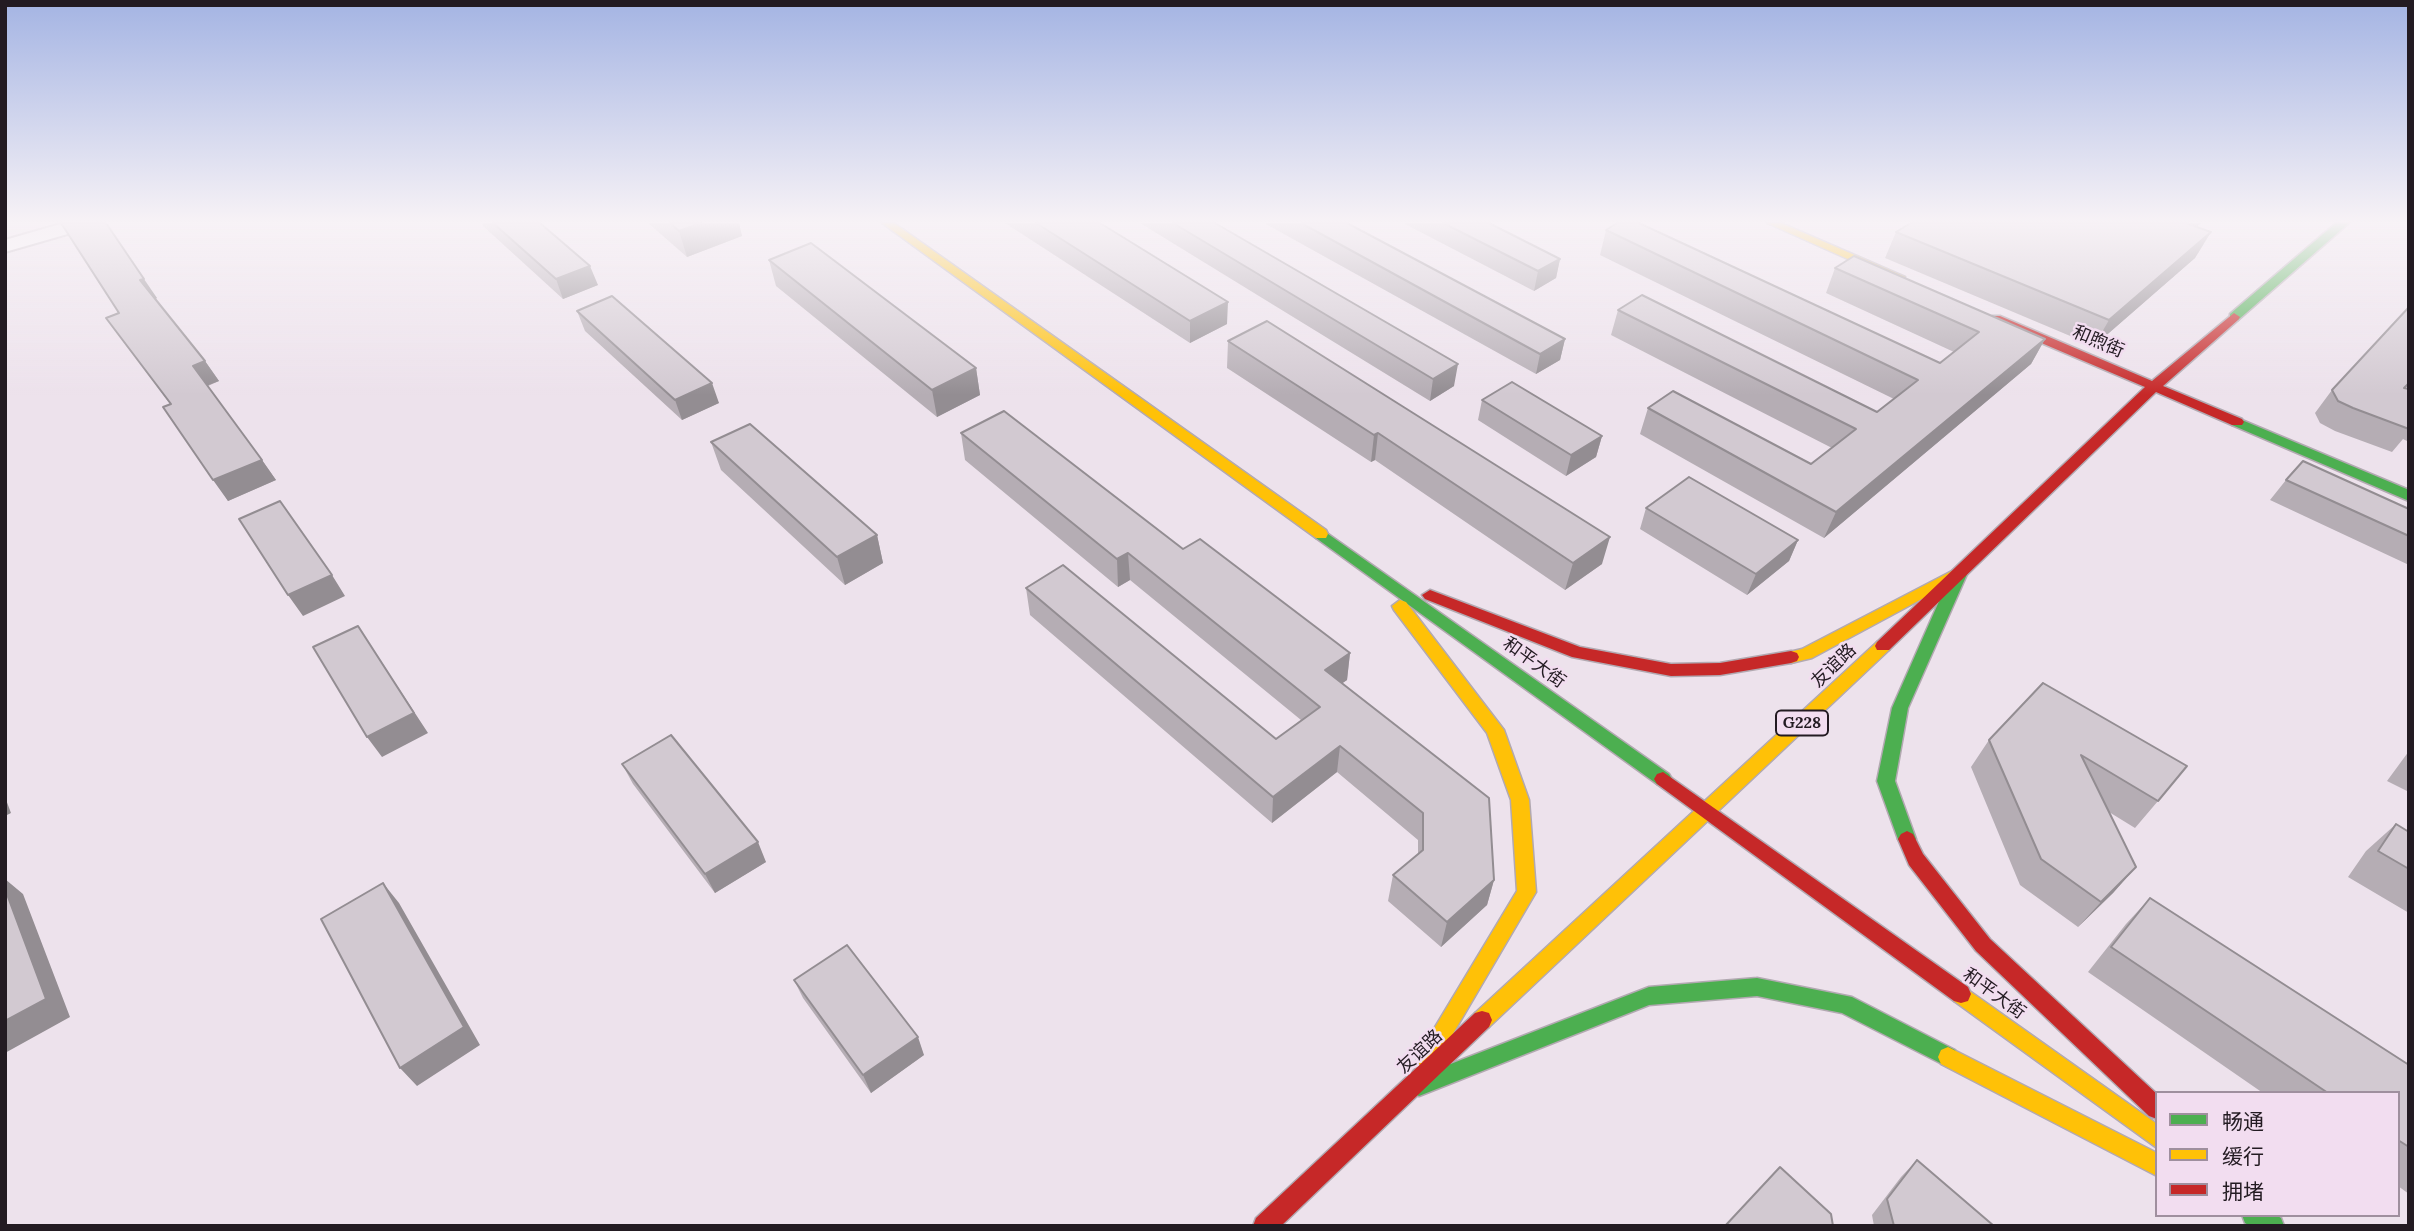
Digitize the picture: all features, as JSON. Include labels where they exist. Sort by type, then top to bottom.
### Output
[{"type":"main road","name":"和平大街","points":[[967,280],[2155,1136]]},
{"type":"main road","points":[[1906,280],[1917,285]]},
{"type":"main road","name":"友谊路","points":[[1264,1226],[1707,812],[2155,387],[2277,280]]},
{"type":"main road","name":"和煦街","points":[[1980,312],[2409,496]]},
{"type":"main road","points":[[1376,573],[1578,653],[1671,670],[1720,669],[1807,654],[1960,572]]},
{"type":"main road","points":[[1960,572],[1900,708],[1886,781],[1898,819],[1916,859],[1983,945],[2155,1107]]},
{"type":"main road","points":[[1376,573],[1495,730],[1520,800],[1527,892],[1407,1091]]},
{"type":"main road","points":[[1407,1091],[1649,996],[1757,987],[1845,1004],[2155,1164]]},
{"type":"main road","points":[[2258,1217],[2278,1226]]},
{"type":"building","points":[[98,280],[140,280],[205,361],[193,366],[262,460],[213,480],[163,407],[171,404],[106,318],[119,313]]},
{"type":"building","points":[[795,280],[860,280],[976,368],[932,390]]},
{"type":"building","points":[[1126,280],[1193,280],[1228,302],[1190,321]]},
{"type":"building","points":[[1269,280],[1314,280],[1458,364],[1433,379]]},
{"type":"building","points":[[1406,280],[1455,280],[1565,339],[1540,354]]},
{"type":"building","points":[[1711,280],[1763,280],[1940,363],[1979,332],[1863,280],[1910,280],[2045,339],[1836,512],[1648,408],[1673,391],[1811,464],[1856,429],[1618,310],[1642,295],[1877,412],[1918,380]]},
{"type":"building","points":[[2013,280],[2155,280],[2109,320]]},
{"type":"building","points":[[612,296],[712,383],[675,400],[577,311]]},
{"type":"building","points":[[2409,307],[2409,383],[2404,388],[2409,389],[2409,429],[2338,401],[2332,390]]},
{"type":"building","points":[[1267,321],[1610,537],[1573,563],[1378,433],[1374,435],[1228,341]]},
{"type":"building","points":[[1512,382],[1602,436],[1571,455],[1482,400]]},
{"type":"building","points":[[1004,411],[1183,549],[1200,539],[1350,653],[1325,670],[1489,798],[1494,880],[1447,922],[1393,875],[1423,850],[1423,813],[1340,746],[1273,797],[1026,588],[1063,565],[1276,739],[1320,707],[1128,553],[1117,559],[961,433]]},
{"type":"building","points":[[750,424],[877,535],[837,557],[711,442]]},
{"type":"building","points":[[2303,461],[2409,509],[2409,536],[2286,480]]},
{"type":"building","points":[[1689,477],[1798,540],[1756,574],[1646,508]]},
{"type":"building","points":[[280,501],[332,575],[288,595],[239,519]]},
{"type":"building","points":[[358,626],[414,713],[367,737],[313,647]]},
{"type":"building","points":[[2043,683],[2187,766],[2158,801],[2081,755],[2136,867],[2101,902],[2041,859],[1989,740]]},
{"type":"building","points":[[671,735],[758,842],[705,874],[622,764]]},
{"type":"building","points":[[2396,824],[2409,832],[2409,869],[2378,851]]},
{"type":"building","points":[[383,883],[464,1027],[400,1068],[321,919]]},
{"type":"building","points":[[5,889],[46,999],[5,1021]]},
{"type":"building","points":[[2150,898],[2409,1065],[2409,1147],[2400,1141],[2400,1091],[2325,1091],[2111,947]]},
{"type":"building","points":[[847,945],[918,1037],[863,1075],[794,980]]},
{"type":"building","points":[[1917,1160],[1994,1226],[1894,1226],[1887,1199]]},
{"type":"building","points":[[1780,1167],[1831,1214],[1833,1226],[1725,1226]]},
{"type":"traffic: fast","points":[[2234,317],[2276,280]]},
{"type":"traffic: fast","points":[[2237,422],[2409,496]]},
{"type":"traffic: fast","points":[[1321,534],[1663,779]]},
{"type":"traffic: fast","points":[[1907,839],[1886,781],[1900,708],[1960,572]]},
{"type":"traffic: fast","points":[[1419,1086],[1649,996],[1757,987],[1845,1004],[1948,1057]]},
{"type":"traffic: fast","points":[[2257,1217],[2273,1226]]},
{"type":"traffic: slow","points":[[967,280],[1321,534]]},
{"type":"traffic: slow","points":[[1791,657],[1806,654],[1952,576]]},
{"type":"traffic: slow","points":[[1400,606],[1495,730],[1520,800],[1527,892],[1427,1059]]},
{"type":"traffic: slow","points":[[1482,1020],[1883,646]]},
{"type":"traffic: slow","points":[[1961,994],[2155,1136]]},
{"type":"traffic: slow","points":[[1948,1057],[2155,1164]]},
{"type":"traffic: jam","points":[[1883,646],[2135,403],[2234,317]]},
{"type":"traffic: jam","points":[[1996,319],[2237,422]]},
{"type":"traffic: jam","points":[[1430,595],[1578,653],[1671,670],[1720,669],[1791,657]]},
{"type":"traffic: jam","points":[[1663,779],[1961,994]]},
{"type":"traffic: jam","points":[[1907,839],[1916,859],[1983,945],[2155,1107]]},
{"type":"traffic: jam","points":[[1264,1226],[1482,1020]]}]
